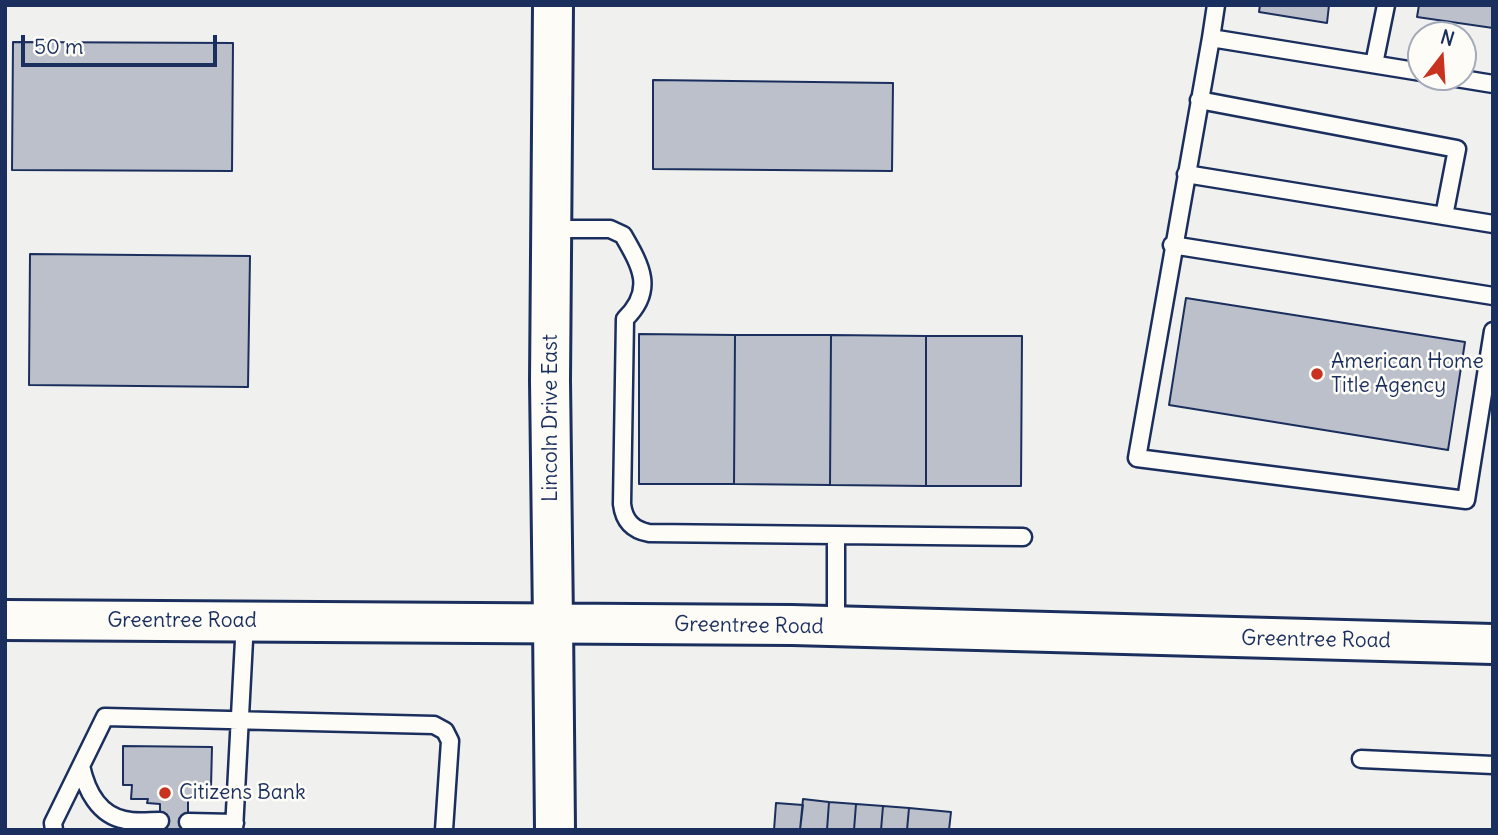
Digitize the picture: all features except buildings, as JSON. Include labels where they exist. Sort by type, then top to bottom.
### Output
[{"type":"main road","name":"Lincoln Drive East","points":[[553,5],[550,380],[555,830]]},
{"type":"main road","name":"Greentree Road","points":[[5,620],[836,627],[1493,645]]},
{"type":"lane","points":[[1216,5],[1136,458],[1466,500],[1493,331]]},
{"type":"lane","points":[[1374,64],[1386,5]]},
{"type":"lane","points":[[1210,38],[1407,70]]},
{"type":"lane","points":[[1199,100],[1457,149],[1444,216]]},
{"type":"lane","points":[[1186,174],[1493,224]]},
{"type":"lane","points":[[553,229],[610,229],[622,235],[640,273],[642,298],[625,319],[624,514],[632,526],[647,533],[1023,537]]},
{"type":"lane","points":[[1172,245],[1493,296]]},
{"type":"lane","points":[[836,535],[836,627]]},
{"type":"lane","points":[[188,822],[234,826],[245,621]]},
{"type":"lane","points":[[54,830],[53,823],[105,717],[424,723],[439,727],[448,736],[450,747],[444,830]]},
{"type":"lane","points":[[1360,759],[1493,765]]},
{"type":"lane","points":[[81,766],[85,784],[94,800],[107,813],[124,820],[160,821]]},
{"type":"place","name":"American Home Title Agency","points":[[1317,374]]},
{"type":"place","name":"Citizens Bank","points":[[165,793]]}]
